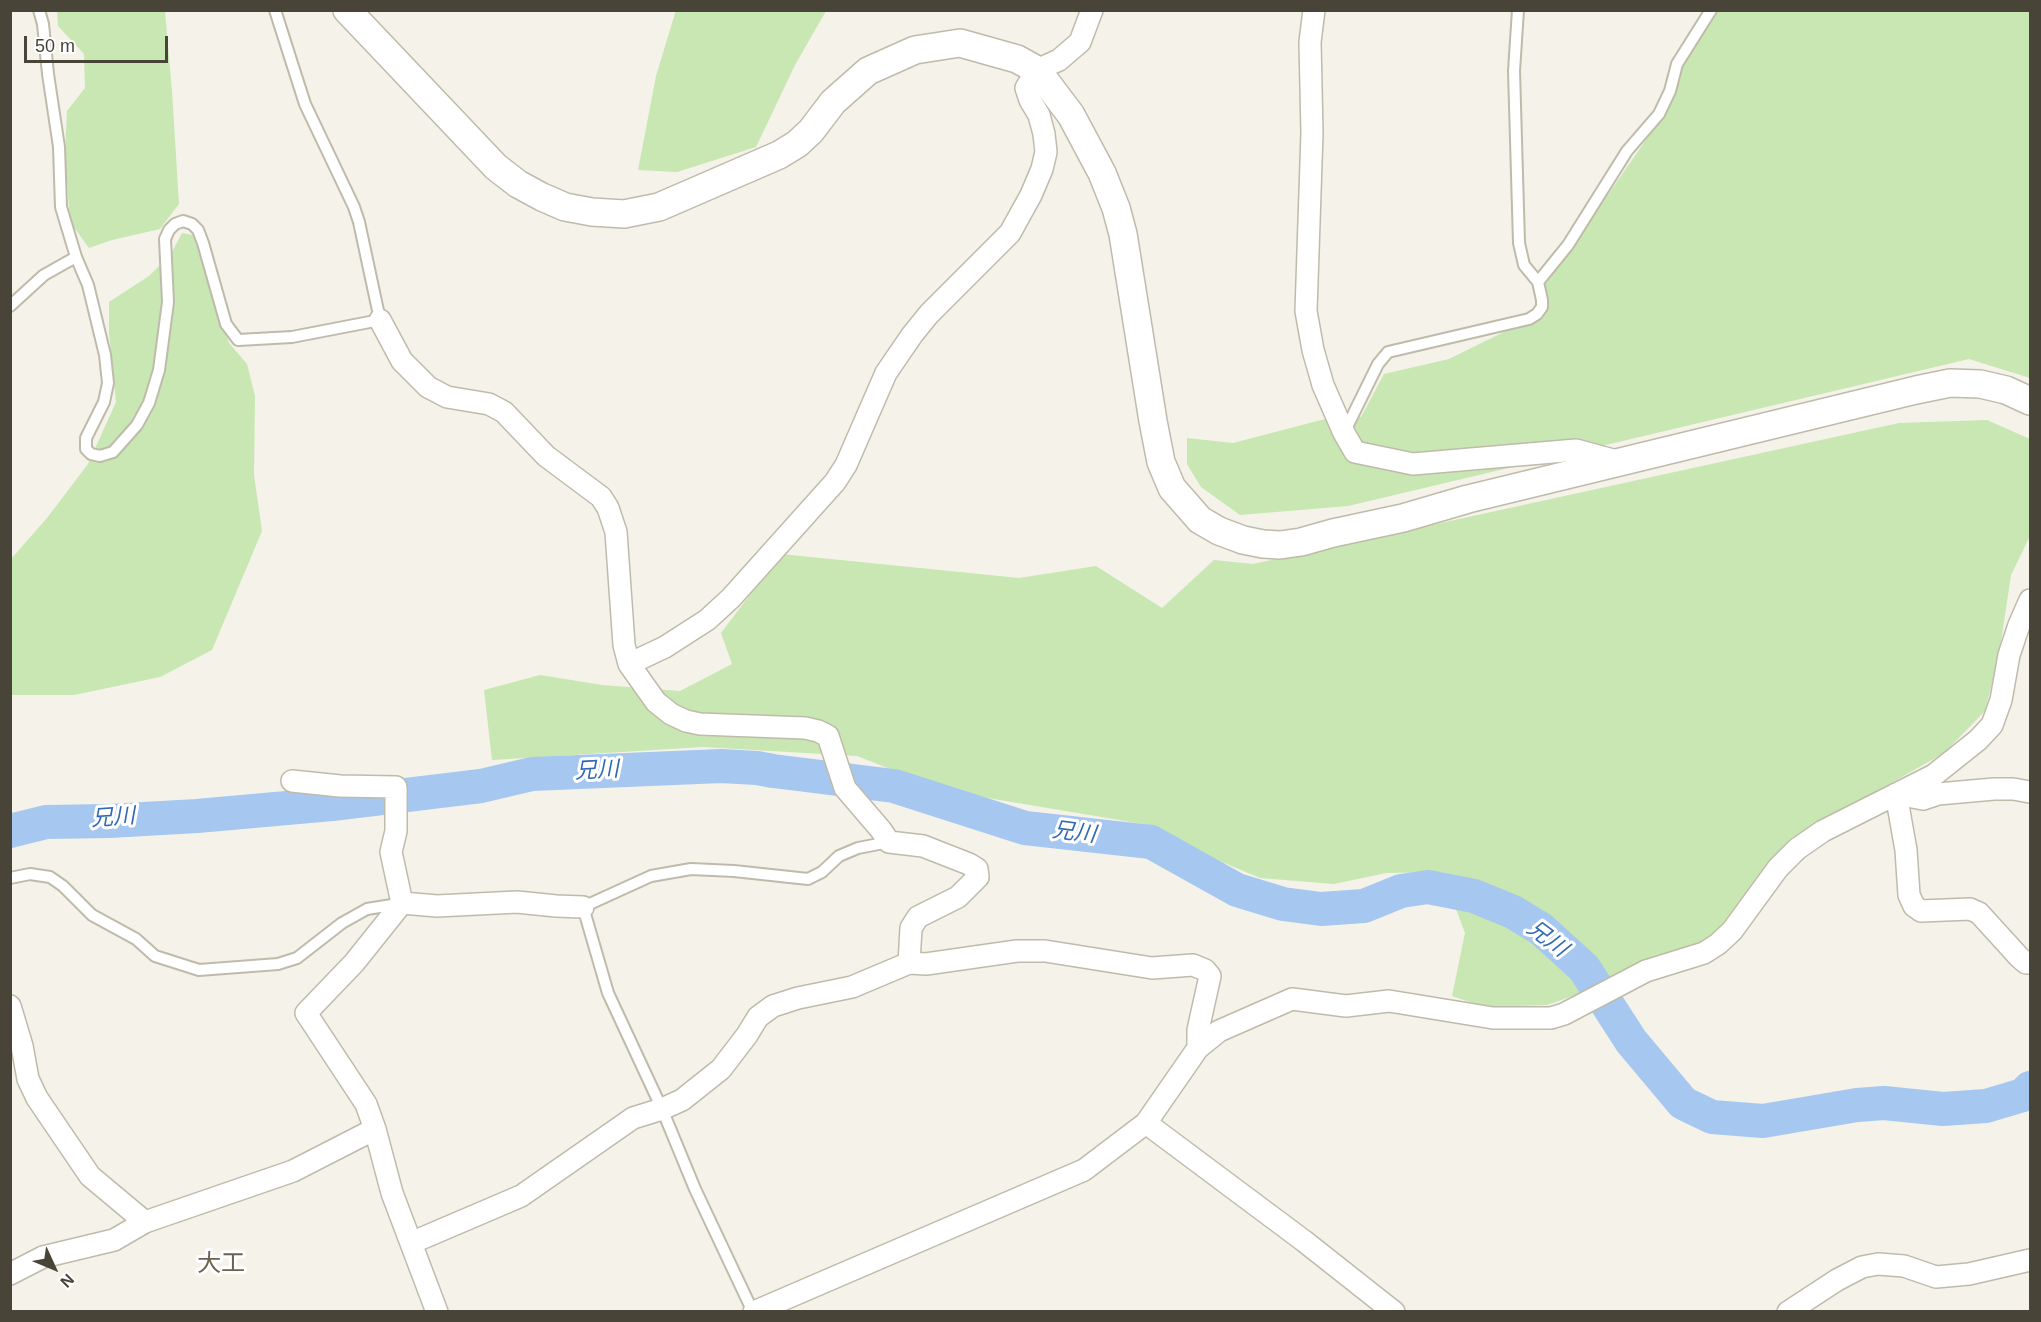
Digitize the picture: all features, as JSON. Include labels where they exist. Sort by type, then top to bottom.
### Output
[{"type":"street","points":[[347,10],[496,167],[518,184],[542,197],[565,207],[592,212],[624,214],[659,207],[779,155],[797,144],[811,131],[833,102],[868,71],[915,50],[960,43],[1017,59],[1037,70],[1056,93],[1075,123],[1102,172],[1116,208],[1123,234],[1161,462],[1172,488],[1200,520],[1219,531],[1243,540],[1280,545],[1301,542],[1950,383],[1980,384],[2006,390],[2031,401]]},
{"type":"street","points":[[629,664],[665,647],[707,620],[731,598],[835,482],[846,465],[886,373],[929,314],[1010,233],[1031,195],[1042,169],[1046,152],[1039,115],[1026,88],[1037,70],[1059,60],[1080,42],[1092,10]]},
{"type":"street","points":[[1314,10],[1310,42],[1312,133],[1306,311],[1313,350],[1323,385],[1355,452],[1413,464],[1576,450],[1621,462]]},
{"type":"street","points":[[380,320],[402,361],[428,387],[447,397],[489,404],[504,412],[546,456],[601,497],[608,508],[616,532],[623,636],[629,664],[656,702],[670,714],[686,722],[805,728],[828,736],[845,788],[889,842],[923,846],[977,869],[978,877],[958,897],[918,917],[911,928],[909,963]]},
{"type":"street","points":[[754,1311],[1084,1170],[1146,1123],[1198,1048],[1220,1030],[1292,999],[1346,1005],[1389,1001],[1493,1018],[1551,1018],[1564,1014],[1646,971],[1704,953],[1732,931],[1778,868],[1797,849],[1822,831],[1934,775],[1978,740],[1992,725],[2001,700],[2009,655],[2019,625],[2031,600]]},
{"type":"street","points":[[292,780],[340,786],[396,787],[396,831],[391,852],[402,903]]},
{"type":"street","points":[[1896,794],[1923,799],[1938,794],[1994,789],[2031,792]]},
{"type":"street","points":[[1896,794],[1906,850],[1909,896],[1914,906],[1921,911],[1970,909],[1979,913],[2019,957],[2026,963],[2031,963]]},
{"type":"street","points":[[402,903],[437,906],[517,902],[583,907]]},
{"type":"street","points":[[402,903],[354,963],[306,1013],[361,1096],[375,1129],[392,1193],[437,1311]]},
{"type":"street","points":[[411,1243],[521,1196],[633,1118],[682,1100],[721,1069],[758,1017],[773,1006],[798,998],[852,987],[909,963],[926,964],[1005,953],[1045,951],[1152,968],[1193,965],[1210,975],[1198,1030],[1198,1048]]},
{"type":"street","points":[[10,1006],[16,1047],[37,1098],[90,1176],[145,1222]]},
{"type":"street","points":[[1146,1123],[1394,1311]]},
{"type":"street","points":[[10,1274],[43,1257],[114,1240],[145,1222],[293,1171],[375,1129]]},
{"type":"street","points":[[1788,1311],[1862,1267],[1878,1264],[1904,1266],[1936,1277],[1968,1274],[2031,1260]]},
{"type":"lane","points":[[39,10],[43,24],[59,147],[61,207],[76,257],[88,285],[105,355],[108,383],[104,402],[86,438],[86,449],[91,454],[100,456],[113,452],[137,425],[149,403],[159,370],[168,302],[165,239],[175,224],[183,221],[192,224],[198,230],[226,324],[238,340],[292,336],[380,320],[354,207],[305,104],[275,10]]},
{"type":"lane","points":[[1344,433],[1378,364],[1388,352],[1529,319],[1542,307],[1538,282],[1524,265],[1519,243],[1514,71],[1518,10]]},
{"type":"lane","points":[[1538,282],[1568,245],[1627,151],[1659,114],[1670,91],[1677,64],[1711,10]]},
{"type":"lane","points":[[10,306],[44,275],[76,257]]},
{"type":"lane","points":[[754,1311],[695,1189],[662,1109],[608,993],[583,907],[651,876],[691,869],[808,879],[822,872],[839,856],[889,842]]},
{"type":"lane","points":[[10,878],[30,874],[50,878],[63,886],[92,915],[136,939],[155,956],[199,970],[278,964],[297,958],[342,923],[367,909],[402,903]]},
{"type":"green space","points":[[676,10],[826,11],[795,65],[756,147],[677,172],[638,170],[656,76]]},
{"type":"green space","points":[[57,11],[165,11],[179,204],[160,229],[89,248],[70,222],[65,153],[67,111],[85,88],[84,54],[58,26]]},
{"type":"green space","points":[[1713,11],[2030,11],[2030,378],[1969,359],[1348,506],[1240,515],[1201,487],[1187,464],[1187,438],[1233,443],[1329,418],[1361,417],[1384,374],[1449,359],[1514,327],[1540,318],[1549,306],[1542,285],[1570,249],[1664,114],[1681,65]]},
{"type":"green space","points":[[182,233],[193,235],[229,343],[247,364],[255,396],[254,475],[262,531],[212,650],[160,677],[74,695],[11,695],[11,559],[47,518],[88,464],[116,402],[109,332],[109,302],[149,276],[171,254]]},
{"type":"green space","points":[[1987,420],[2030,439],[2030,536],[2011,575],[1999,655],[1985,711],[1944,753],[1807,831],[1736,914],[1702,946],[1547,1005],[1484,1007],[1452,996],[1465,933],[1442,872],[1386,873],[1334,884],[1260,878],[1203,854],[1149,825],[946,791],[857,756],[703,747],[492,760],[484,690],[540,675],[602,685],[680,691],[732,664],[721,633],[781,554],[1019,578],[1096,566],[1162,608],[1214,560],[1253,564],[1899,423]]},
{"type":"waterway","name":"兄川","points":[[10,831],[46,822],[197,816],[332,804],[481,786],[532,774],[721,766],[757,768],[894,786],[1025,828],[1151,842],[1237,890],[1283,904],[1321,909],[1364,906],[1401,891],[1428,887],[1474,896],[1513,912],[1541,929],[1584,968],[1631,1041],[1683,1103],[1712,1117],[1763,1121],[1857,1105],[1884,1103],[1943,1109],[1986,1106],[2023,1095],[2030,1088]]},
{"type":"district","name":"大工","points":[[221,1264]]}]
